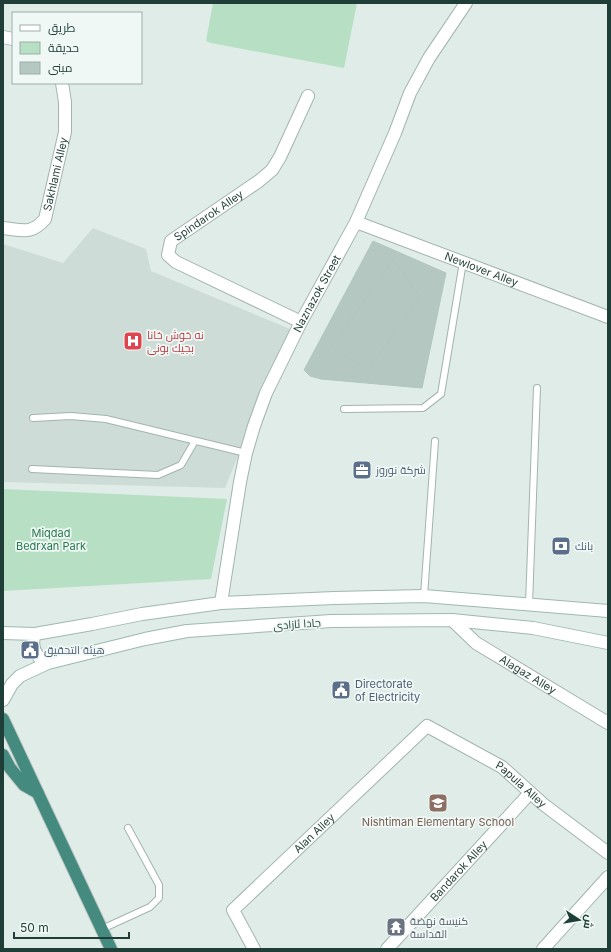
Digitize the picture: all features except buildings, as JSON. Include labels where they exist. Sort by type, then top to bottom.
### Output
[{"type":"highway","points":[[3,719],[111,949]]},
{"type":"highway","points":[[3,754],[10,768],[24,785],[38,793]]},
{"type":"street","name":"Naznazok Street","points":[[221,603],[246,453],[266,393],[301,322],[356,222],[395,133],[410,93],[429,58],[466,3]]},
{"type":"street","name":"Sakhlami Alley","points":[[3,228],[27,231],[38,228],[45,219],[65,132],[65,102],[62,84]]},
{"type":"street","name":"Spindarok Alley","points":[[301,322],[176,262],[168,255],[171,241],[259,181],[272,170],[308,96]]},
{"type":"street","name":"Newlover Alley","points":[[356,222],[608,317]]},
{"type":"street","points":[[3,633],[35,634],[142,614],[221,603],[424,596],[608,611]]},
{"type":"street","points":[[596,610],[608,616]]},
{"type":"street","name":"جادا ئازادی","points":[[3,700],[12,684],[20,676],[48,663],[145,639],[187,631],[331,621],[452,620],[533,628],[608,642]]},
{"type":"street","name":"Alagaz Alley","points":[[452,620],[476,643],[608,723]]},
{"type":"street","points":[[35,634],[32,641],[36,655],[41,660],[48,663]]},
{"type":"street","name":"Papula Alley","points":[[427,726],[502,767],[543,804],[608,854]]},
{"type":"street","name":"Alan Alley","points":[[254,949],[233,910],[427,726]]},
{"type":"street","name":"Bandarok Alley","points":[[386,949],[530,793]]},
{"type":"street","points":[[544,949],[608,877]]},
{"type":"lane","points":[[344,410],[423,408],[441,394],[463,262]]},
{"type":"lane","points":[[529,604],[537,388]]},
{"type":"lane","points":[[33,418],[71,416],[106,419],[246,453]]},
{"type":"lane","points":[[32,469],[158,475],[181,465],[195,441]]},
{"type":"lane","points":[[424,596],[436,441]]},
{"type":"lane","points":[[102,929],[150,907],[159,898],[159,885],[128,828]]},
{"type":"shaded area","points":[[93,228],[146,249],[151,271],[290,329],[225,488],[3,482],[3,244],[63,263]]},
{"type":"green space","points":[[213,3],[357,3],[344,68],[206,41]]},
{"type":"green space","name":"Miqdad Bedrxan Park","points":[[3,489],[227,499],[211,579],[3,591]]},
{"type":"place","name":"نه خوش خانا بجيك بونىَ","points":[[133,341]]},
{"type":"place","name":"شركة نوروز","points":[[362,470]]},
{"type":"place","name":"بانك","points":[[561,546]]},
{"type":"place","name":"هيئة التحقيق","points":[[30,650]]},
{"type":"place","name":"Directorate of Electricity","points":[[341,690]]},
{"type":"place","name":"Nishtiman Elementary School","points":[[438,803]]},
{"type":"place","name":"كنيسة نهضة القداسة","points":[[396,927]]}]
